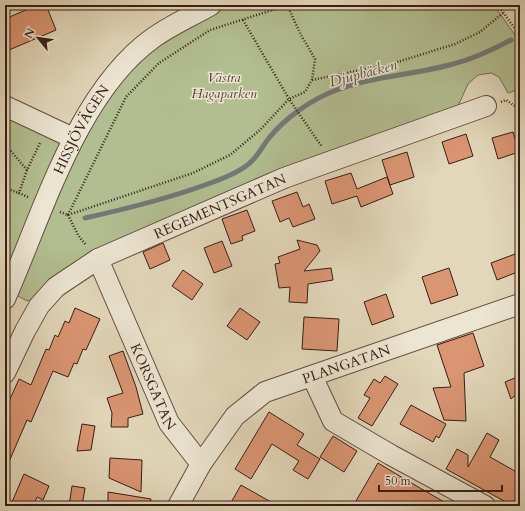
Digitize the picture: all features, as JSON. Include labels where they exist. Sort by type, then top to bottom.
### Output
[{"type":"street","name":"HISSJÖVÄGEN","points":[[5,299],[73,138],[105,86],[127,61],[153,38],[211,5]]},
{"type":"street","points":[[5,106],[73,138]]},
{"type":"street","name":"REGEMENTSGATAN","points":[[5,373],[39,306],[56,288],[98,259],[284,178],[486,106]]},
{"type":"street","name":"KORSGATAN","points":[[98,259],[169,423],[201,464]]},
{"type":"street","name":"PLANGATAN","points":[[201,464],[235,416],[266,392],[520,304]]},
{"type":"street","points":[[312,376],[333,421],[391,455],[485,506]]},
{"type":"street","points":[[178,506],[201,464]]},
{"type":"path","points":[[288,5],[301,35],[315,58],[312,80],[305,92],[290,99],[260,130],[230,154],[193,173],[68,215],[126,97],[159,63],[210,30],[288,5]]},
{"type":"path","points":[[498,5],[520,36]]},
{"type":"path","points":[[312,80],[391,64],[455,44],[480,32],[504,13]]},
{"type":"path","points":[[243,20],[307,127],[332,161]]},
{"type":"path","points":[[5,144],[26,170]]},
{"type":"path","points":[[5,188],[19,193]]},
{"type":"path","points":[[68,215],[78,235],[98,259]]},
{"type":"green space","name":"Västra Hagaparken","points":[[211,5],[494,5],[520,42],[520,89],[508,93],[499,77],[491,73],[478,75],[468,84],[458,106],[27,301],[9,291],[5,299],[5,106],[73,138],[105,86]]},
{"type":"building","points":[[37,5],[46,5],[56,30],[9,50],[5,41],[5,19]]},
{"type":"building","points":[[513,132],[519,152],[498,159],[492,138]]},
{"type":"building","points":[[466,134],[473,156],[449,164],[442,142]]},
{"type":"building","points":[[407,152],[414,177],[390,185],[382,160]]},
{"type":"building","points":[[351,173],[357,189],[387,177],[393,194],[361,207],[357,196],[332,204],[325,181]]},
{"type":"building","points":[[297,192],[303,207],[309,204],[315,219],[293,227],[289,218],[280,222],[272,201]]},
{"type":"building","points":[[247,210],[255,231],[242,236],[243,240],[231,244],[222,219]]},
{"type":"building","points":[[297,240],[317,245],[320,251],[304,271],[331,268],[333,280],[308,284],[307,303],[289,302],[290,287],[279,288],[275,264],[280,263],[278,257],[300,249]]},
{"type":"building","points":[[222,241],[232,266],[214,273],[204,248]]},
{"type":"building","points":[[163,243],[170,260],[150,269],[143,252]]},
{"type":"building","points":[[515,254],[520,271],[497,280],[491,263]]},
{"type":"building","points":[[449,268],[458,295],[431,304],[422,277]]},
{"type":"building","points":[[183,270],[203,284],[192,300],[172,286]]},
{"type":"building","points":[[386,294],[394,317],[372,325],[364,302]]},
{"type":"building","points":[[75,308],[100,319],[86,350],[83,349],[77,364],[74,363],[68,377],[53,371],[31,422],[27,420],[5,471],[5,410],[19,379],[31,385],[46,349],[49,350],[55,335],[58,337],[65,321],[69,323]]},
{"type":"building","points":[[240,308],[260,322],[247,340],[227,326]]},
{"type":"building","points":[[304,317],[339,319],[337,351],[302,349]]},
{"type":"building","points":[[473,333],[484,366],[464,373],[466,421],[444,420],[433,388],[451,387],[437,345]]},
{"type":"building","points":[[123,351],[136,387],[143,414],[128,418],[128,427],[111,427],[112,413],[107,398],[123,393],[109,356]]},
{"type":"building","points":[[385,376],[398,384],[372,426],[358,418],[370,398],[364,395],[374,379],[380,383]]},
{"type":"building","points":[[520,376],[520,391],[511,399],[505,382]]},
{"type":"building","points":[[411,405],[446,424],[439,438],[436,436],[433,442],[400,424]]},
{"type":"building","points":[[269,412],[304,434],[297,445],[320,459],[308,479],[293,470],[299,461],[272,444],[251,479],[235,469]]},
{"type":"building","points":[[82,424],[95,426],[91,450],[77,451]]},
{"type":"building","points":[[487,433],[499,440],[490,457],[520,474],[520,506],[513,506],[446,469],[457,449],[468,455],[468,467]]},
{"type":"building","points":[[333,436],[357,451],[344,472],[320,457]]},
{"type":"building","points":[[110,458],[142,460],[141,492],[109,478]]},
{"type":"building","points":[[378,463],[408,481],[451,506],[353,506]]},
{"type":"building","points":[[24,474],[49,486],[43,500],[37,497],[33,506],[22,506],[12,502]]},
{"type":"building","points":[[241,485],[278,506],[229,506]]},
{"type":"building","points":[[72,486],[85,488],[82,506],[69,506]]},
{"type":"building","points":[[108,492],[151,499],[150,506],[108,506]]},
{"type":"waterway","name":"Djupbäcken","points":[[85,218],[161,199],[231,175],[250,163],[269,138],[283,123],[316,99],[334,91],[363,82],[438,68],[468,60],[511,40]]}]
